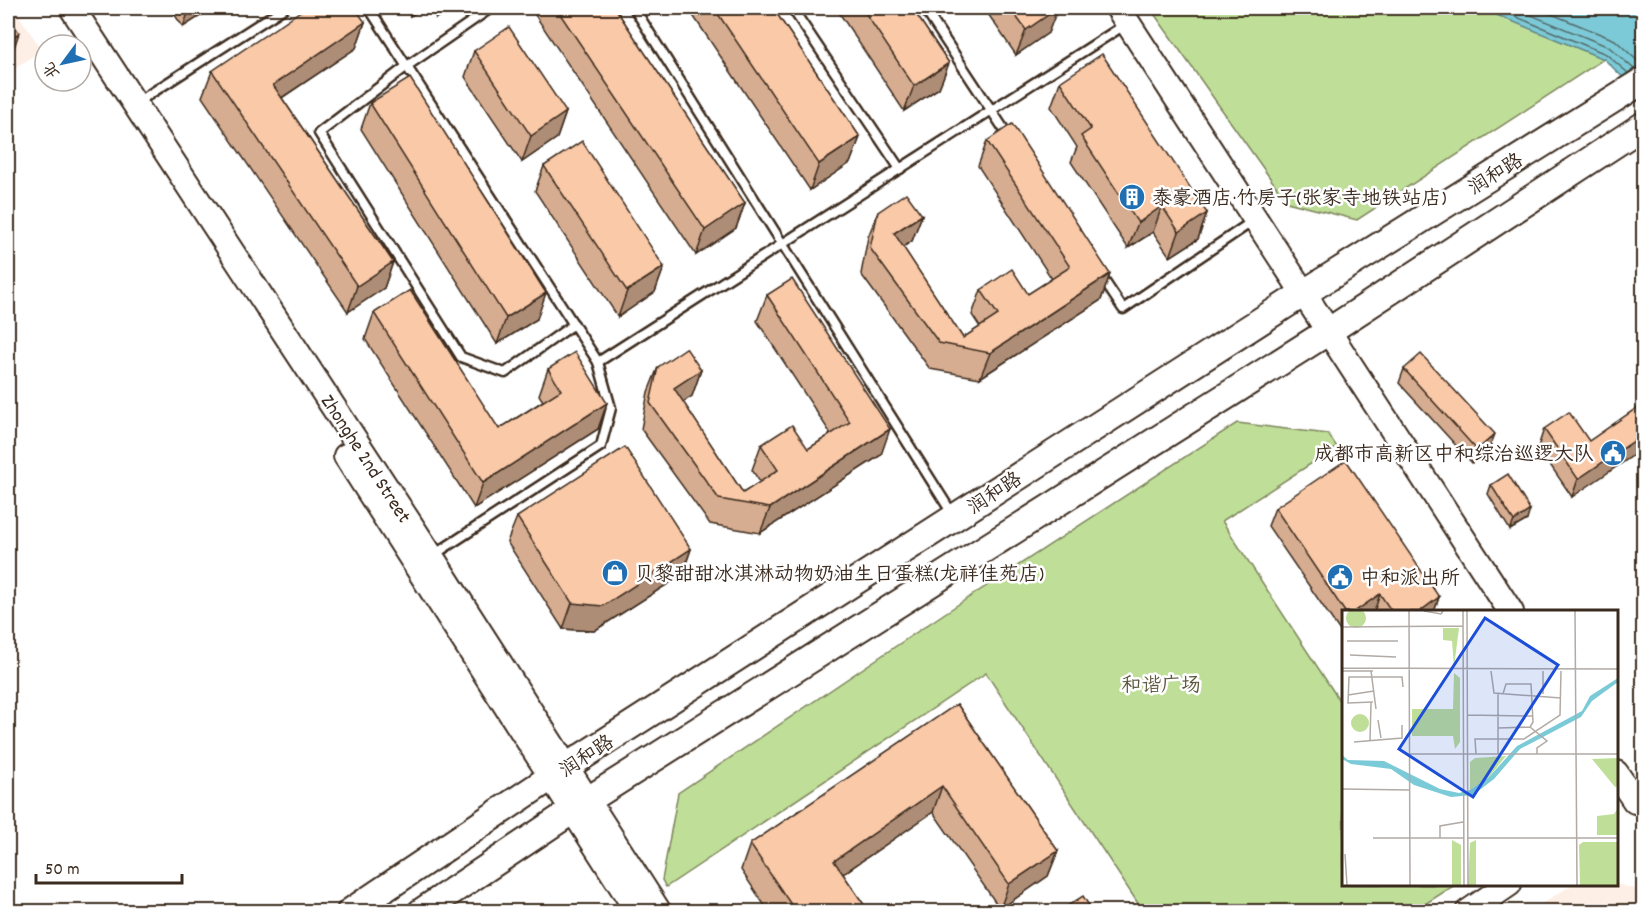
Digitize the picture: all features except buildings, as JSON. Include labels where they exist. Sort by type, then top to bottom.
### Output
[{"type":"main road","name":"润和路","points":[[350,912],[559,772],[1304,293],[1634,86]]},
{"type":"main road","name":"润和路","points":[[421,912],[581,805],[1329,331],[1644,125]]},
{"type":"street","name":"Zhonghe 2nd Street","points":[[56,8],[72,33]]},
{"type":"street","name":"Zhonghe 2nd Street","points":[[72,8],[431,556],[559,772]]},
{"type":"street","points":[[1123,15],[1510,610]]},
{"type":"street","name":"Zhonghe 2nd Street","points":[[93,64],[581,805],[659,912]]},
{"type":"street","points":[[1618,775],[1632,803]]},
{"type":"street","name":"Zhonghe 2nd Street","points":[[581,805],[638,912]]},
{"type":"street","points":[[1468,912],[1507,886]]},
{"type":"lane","points":[[135,103],[284,8]]},
{"type":"lane","points":[[369,8],[598,362],[611,408],[601,446],[431,556]]},
{"type":"lane","points":[[491,8],[407,66],[319,133],[461,357],[505,373],[574,324]]},
{"type":"lane","points":[[634,8],[954,518]]},
{"type":"lane","points":[[792,8],[900,169]]},
{"type":"lane","points":[[924,8],[1018,150]]},
{"type":"lane","points":[[598,362],[992,111],[1123,15]]},
{"type":"lane","points":[[1096,269],[1123,309],[1256,220]]},
{"type":"shaded area","points":[[8,8],[14,8],[33,36],[33,56],[8,73]]},
{"type":"shaded area","points":[[1618,884],[1638,890],[1643,897],[1643,911],[1530,911],[1570,886]]},
{"type":"green space","points":[[1150,8],[1480,8],[1604,59],[1357,220],[1287,202]]},
{"type":"green space","name":"和谐广场","points":[[1237,423],[1328,434],[1337,447],[1222,521],[1342,704],[1342,886],[1453,886],[1414,911],[1143,911],[986,673],[666,887],[662,880],[678,793],[945,613]]},
{"type":"water","points":[[1480,8],[1633,8],[1643,18],[1643,97],[1604,59]]},
{"type":"place","name":"泰豪酒店·竹房子(张家寺地铁站店)","points":[[1132,197]]},
{"type":"place","name":"成都市高新区中和综治巡逻大队","points":[[1613,453]]},
{"type":"place","name":"贝黎甜甜冰淇淋动物奶油生日蛋糕(龙祥佳苑店)","points":[[615,573]]},
{"type":"place","name":"中和派出所","points":[[1340,577]]}]
